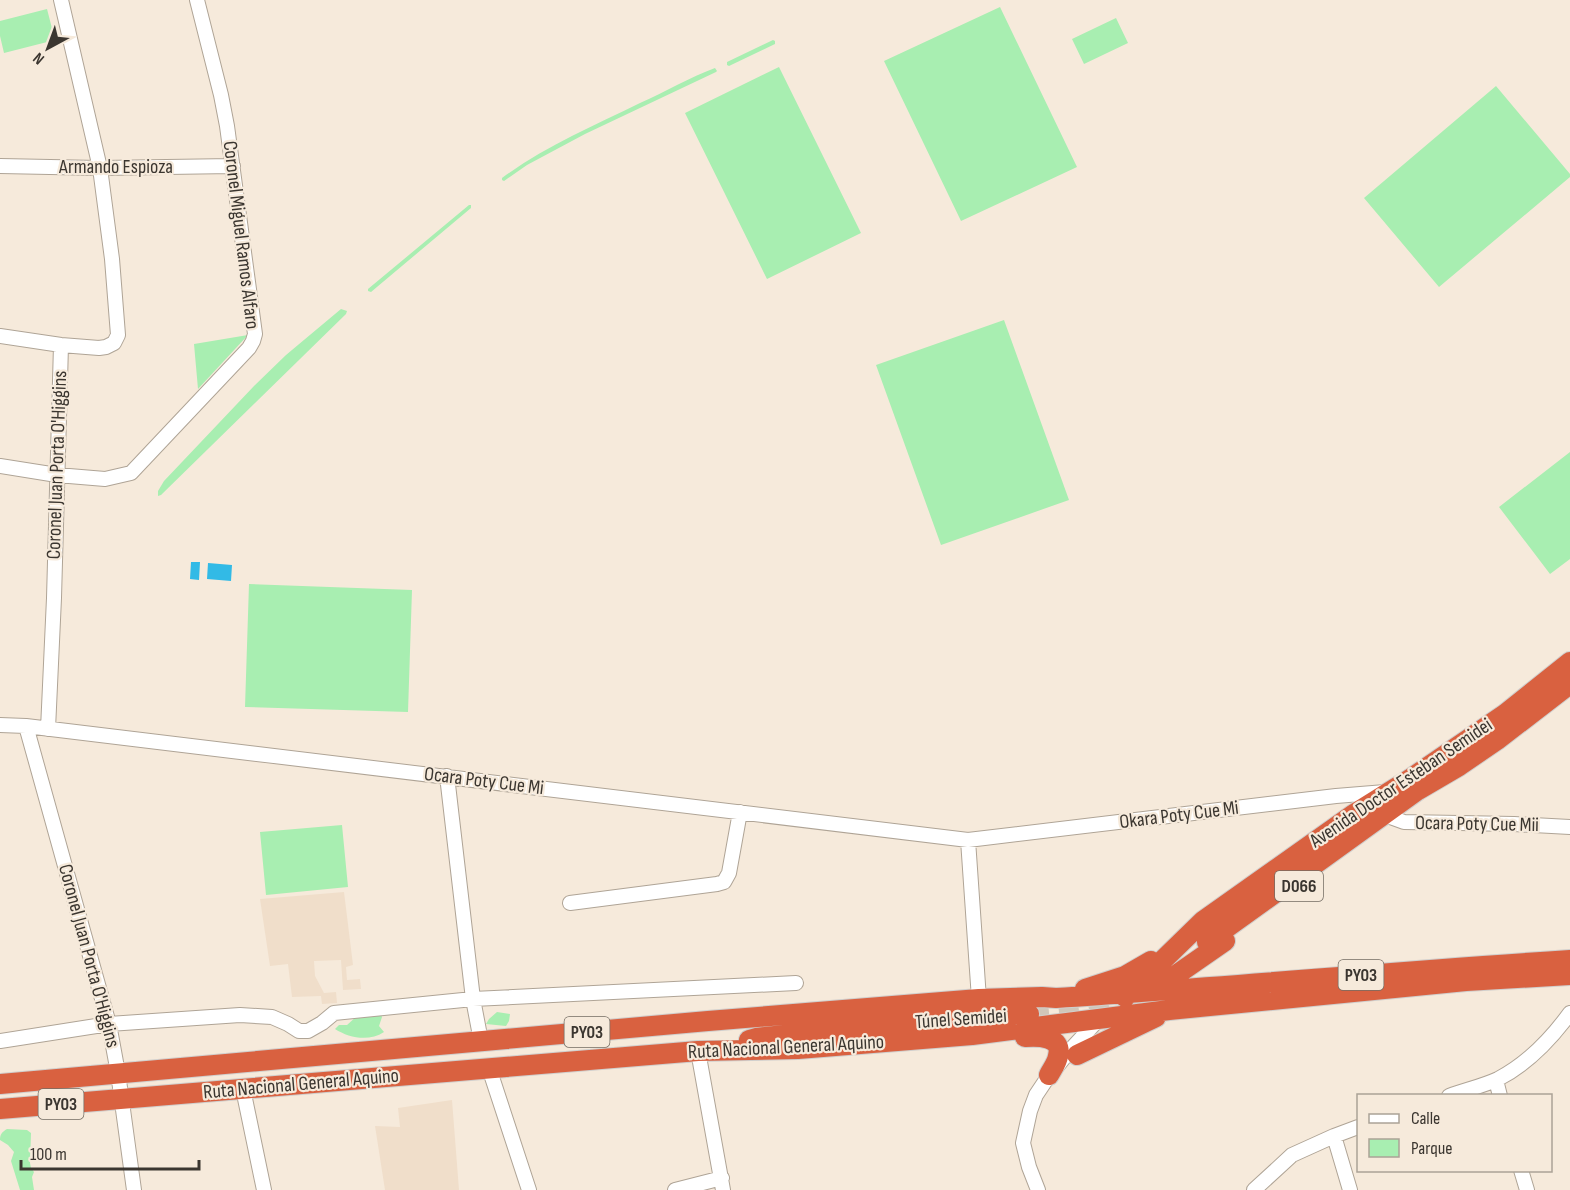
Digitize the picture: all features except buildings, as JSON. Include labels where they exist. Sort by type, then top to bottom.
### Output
[{"type":"highway","name":"Avenida Doctor Esteban Semidei","points":[[1099,1019],[1130,993],[1203,921],[1324,834],[1505,714],[1570,662]]},
{"type":"highway","name":"Avenida Doctor Esteban Semidei","points":[[1387,813],[1418,790],[1497,740],[1570,684]]},
{"type":"highway","name":"D066","points":[[1151,992],[1207,948],[1354,845],[1387,813]]},
{"type":"highway","points":[[1056,998],[1134,972],[1203,921]]},
{"type":"highway","points":[[1207,948],[1200,968],[1205,978],[1232,986]]},
{"type":"highway","name":"Ruta Nacional General Aquino","points":[[0,1084],[979,999],[1056,998],[1151,992],[1464,966],[1570,960]]},
{"type":"highway","name":"Ruta Nacional General Aquino","points":[[0,1109],[706,1051],[798,1049],[972,1035],[1169,1010],[1466,981],[1570,975]]},
{"type":"highway","name":"Avenida Doctor Esteban Semidei","points":[[1120,1016],[1151,992]]},
{"type":"highway","points":[[1077,1056],[1169,1010]]},
{"type":"highway","name":"Túnel Semidei","points":[[706,1051],[756,1038],[889,1024],[1029,1014]]},
{"type":"highway","points":[[972,1035],[993,1040],[1031,1036],[1050,1038],[1058,1047],[1059,1053],[1049,1075]]},
{"type":"street","points":[[0,336],[99,348],[114,343],[118,335],[112,259],[100,168],[60,0]]},
{"type":"street","name":"Coronel Miguel Ramos Alfaro","points":[[0,466],[57,475],[105,479],[131,474],[253,341],[255,334],[233,166],[221,95],[197,0]]},
{"type":"street","name":"Armando Espioza","points":[[0,166],[100,168],[233,166]]},
{"type":"street","name":"Coronel Juan Porta O'Higgins","points":[[48,729],[61,345]]},
{"type":"street","name":"Ocara Poty Cue Mi","points":[[0,725],[26,726],[447,776],[968,840]]},
{"type":"street","name":"Coronel Juan Porta O'Higgins","points":[[26,726],[109,1024],[134,1190]]},
{"type":"street","points":[[447,776],[480,1041]]},
{"type":"street","name":"Okara Poty Cue Mi","points":[[968,840],[1325,797],[1390,792]]},
{"type":"street","points":[[570,903],[724,882],[729,873],[740,812]]},
{"type":"street","name":"Ocara Poty Cue Mii","points":[[1387,813],[1404,822],[1570,827]]},
{"type":"street","points":[[968,840],[979,999]]},
{"type":"street","points":[[0,1041],[109,1024],[240,1016],[272,1017],[299,1031],[308,1031],[334,1013],[473,999],[796,983]]},
{"type":"street","points":[[1452,1094],[1496,1080],[1517,1068],[1553,1035],[1570,1013]]},
{"type":"street","name":"Avenida Doctor Esteban Semidei","points":[[1049,1075],[1077,1056],[1120,1016]]},
{"type":"street","name":"Avenida Doctor Esteban Semidei","points":[[1038,1190],[1024,1149],[1023,1138],[1030,1111],[1036,1095],[1049,1075],[1071,1047],[1099,1019]]},
{"type":"street","points":[[675,1190],[722,1184],[706,1051]]},
{"type":"street","points":[[489,1068],[529,1190]]},
{"type":"street","points":[[1496,1080],[1500,1094]]},
{"type":"street","points":[[243,1089],[264,1190]]},
{"type":"street","points":[[1254,1190],[1292,1155],[1357,1128]]},
{"type":"street","points":[[1334,1136],[1350,1190]]},
{"type":"street","points":[[1522,1172],[1527,1190]]},
{"type":"shaded area","points":[[344,892],[353,965],[346,967],[347,980],[360,979],[361,989],[343,990],[341,960],[314,961],[315,976],[324,993],[336,992],[337,1003],[322,1004],[321,996],[292,997],[288,964],[270,966],[260,899]]},
{"type":"shaded area","points":[[452,1100],[459,1190],[385,1190],[375,1126],[400,1127],[398,1108]]},
{"type":"green space","points":[[1000,7],[1077,167],[961,221],[884,61]]},
{"type":"green space","points":[[47,9],[55,40],[4,53],[0,36],[0,21]]},
{"type":"green space","points":[[1116,18],[1128,43],[1084,64],[1072,39]]},
{"type":"green space","points":[[773,40],[775,44],[727,65],[727,62]]},
{"type":"green space","points":[[779,67],[861,233],[767,279],[685,113]]},
{"type":"green space","points":[[715,68],[716,72],[585,134],[527,165],[504,181],[502,180],[535,156],[569,138]]},
{"type":"green space","points":[[1496,86],[1570,174],[1570,177],[1439,287],[1364,198]]},
{"type":"green space","points":[[469,205],[471,208],[371,292],[368,291],[368,289]]},
{"type":"green space","points":[[341,309],[347,311],[346,314],[158,496],[158,491],[164,481],[254,386],[286,355]]},
{"type":"green space","points":[[1004,320],[1069,500],[941,545],[876,365]]},
{"type":"green space","points":[[248,335],[198,389],[194,344]]},
{"type":"green space","points":[[1570,452],[1570,559],[1550,574],[1499,507]]},
{"type":"green space","points":[[249,584],[412,590],[408,712],[245,707]]},
{"type":"green space","points":[[342,825],[348,887],[266,895],[260,832]]},
{"type":"green space","points":[[380,1012],[382,1017],[379,1026],[384,1032],[378,1035],[359,1038],[335,1029],[339,1025],[347,1025],[357,1016]]},
{"type":"green space","points":[[497,1012],[510,1014],[506,1026],[486,1024]]},
{"type":"green space","points":[[7,1129],[27,1130],[31,1133],[30,1163],[34,1172],[32,1177],[34,1190],[20,1190],[11,1161],[14,1152],[0,1140],[0,1136]]},
{"type":"water","points":[[191,562],[200,562],[199,580],[190,579]]},
{"type":"water","points":[[208,563],[232,565],[231,581],[207,579]]},
{"type":"tunnel","points":[[1029,1014],[1091,1006],[1127,997]]}]
